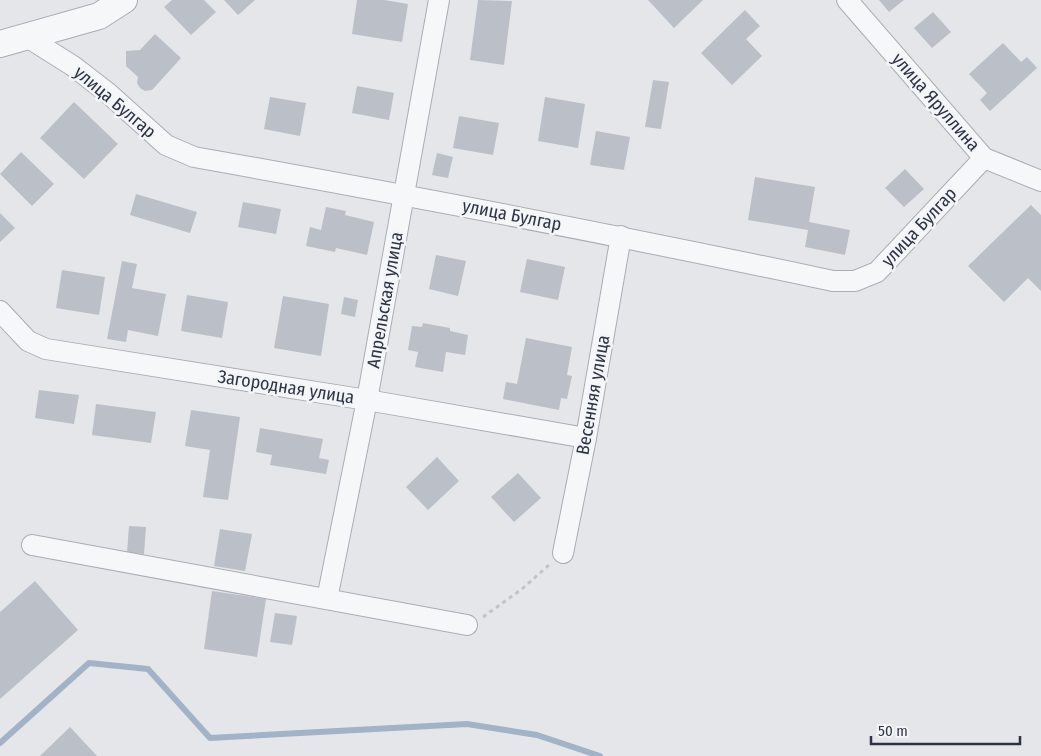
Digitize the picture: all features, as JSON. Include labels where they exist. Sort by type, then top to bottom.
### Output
[{"type":"street","points":[[0,42],[27,37],[99,16],[124,0]]},
{"type":"street","name":"Апрельская улица","points":[[326,599],[367,400],[440,0]]},
{"type":"street","name":"улица Яруллина","points":[[847,0],[984,158],[1041,181]]},
{"type":"street","name":"улица Булгар","points":[[27,37],[73,66],[108,93],[166,145],[194,157],[404,194],[621,236],[834,281],[856,281],[877,272],[984,158]]},
{"type":"street","name":"Весенняя улица","points":[[563,553],[586,438],[621,236]]},
{"type":"street","name":"Загородная улица","points":[[0,311],[28,341],[46,349],[367,400],[586,438]]},
{"type":"street","points":[[32,545],[468,625]]},
{"type":"path","points":[[468,625],[490,614],[563,553]]},
{"type":"building","points":[[172,0],[204,0],[216,12],[191,35],[164,7]]},
{"type":"building","points":[[224,0],[255,0],[238,15]]},
{"type":"building","points":[[357,0],[384,0],[408,4],[402,42],[352,34]]},
{"type":"building","points":[[478,0],[512,1],[504,65],[470,60]]},
{"type":"building","points":[[648,0],[703,0],[674,28]]},
{"type":"building","points":[[879,0],[904,0],[889,12]]},
{"type":"building","points":[[745,10],[760,26],[746,39],[762,56],[732,85],[701,53]]},
{"type":"building","points":[[933,12],[951,32],[932,48],[914,28]]},
{"type":"building","points":[[155,34],[181,58],[152,90],[145,91],[137,83],[138,77],[126,66],[126,51],[140,50]]},
{"type":"building","points":[[1003,43],[1021,62],[1027,57],[1037,68],[990,111],[980,100],[987,93],[969,74]]},
{"type":"building","points":[[653,80],[669,82],[661,129],[645,127]]},
{"type":"building","points":[[357,86],[394,93],[389,120],[352,113]]},
{"type":"building","points":[[270,97],[306,103],[300,136],[264,129]]},
{"type":"building","points":[[545,97],[585,104],[578,148],[538,141]]},
{"type":"building","points":[[74,102],[118,144],[84,179],[40,138]]},
{"type":"building","points":[[459,116],[499,123],[493,155],[453,148]]},
{"type":"building","points":[[596,131],[630,137],[624,170],[590,165]]},
{"type":"building","points":[[21,152],[54,184],[32,206],[0,174]]},
{"type":"building","points":[[437,153],[453,157],[448,178],[432,175]]},
{"type":"building","points":[[905,169],[924,189],[904,207],[885,188]]},
{"type":"building","points":[[755,177],[815,187],[809,222],[850,230],[845,255],[805,247],[808,230],[748,220]]},
{"type":"building","points":[[136,194],[197,212],[190,233],[130,215]]},
{"type":"building","points":[[243,202],[281,209],[276,234],[238,227]]},
{"type":"building","points":[[1031,205],[1041,215],[1041,291],[1028,278],[1004,302],[968,266]]},
{"type":"building","points":[[326,207],[346,211],[345,215],[374,222],[367,255],[336,248],[335,252],[306,246],[310,227],[321,230]]},
{"type":"building","points":[[0,213],[15,228],[0,242]]},
{"type":"building","points":[[436,255],[466,261],[458,296],[429,289]]},
{"type":"building","points":[[527,259],[565,267],[558,300],[520,292]]},
{"type":"building","points":[[122,261],[137,264],[132,288],[166,294],[158,336],[128,330],[126,342],[107,339]]},
{"type":"building","points":[[62,270],[105,277],[99,315],[56,308]]},
{"type":"building","points":[[187,295],[228,302],[222,338],[181,331]]},
{"type":"building","points":[[283,296],[329,304],[321,356],[274,348]]},
{"type":"building","points":[[344,297],[358,300],[355,317],[341,314]]},
{"type":"building","points":[[423,323],[450,328],[450,331],[468,335],[465,355],[446,352],[443,372],[415,367],[418,352],[408,350],[412,326],[422,327]]},
{"type":"building","points":[[526,338],[572,347],[567,375],[572,376],[567,399],[561,398],[559,410],[503,399],[506,382],[517,384]]},
{"type":"building","points":[[39,390],[79,395],[74,424],[35,418]]},
{"type":"building","points":[[96,404],[156,412],[151,443],[92,435]]},
{"type":"building","points":[[191,410],[240,417],[228,500],[203,497],[210,450],[185,446]]},
{"type":"building","points":[[260,428],[323,439],[319,458],[329,460],[326,474],[270,465],[272,455],[256,452]]},
{"type":"building","points":[[437,457],[459,481],[428,510],[406,487]]},
{"type":"building","points":[[518,473],[541,498],[514,522],[491,497]]},
{"type":"building","points":[[129,526],[146,527],[144,554],[127,553]]},
{"type":"building","points":[[220,529],[252,534],[245,571],[214,566]]},
{"type":"building","points":[[35,581],[78,630],[0,699],[0,612]]},
{"type":"building","points":[[212,591],[266,599],[257,657],[204,649]]},
{"type":"building","points":[[275,613],[297,616],[292,645],[270,642]]},
{"type":"building","points":[[70,727],[97,756],[40,756]]},
{"type":"waterway","points":[[0,743],[89,663],[148,669],[210,738],[467,724],[537,735],[600,756]]}]
